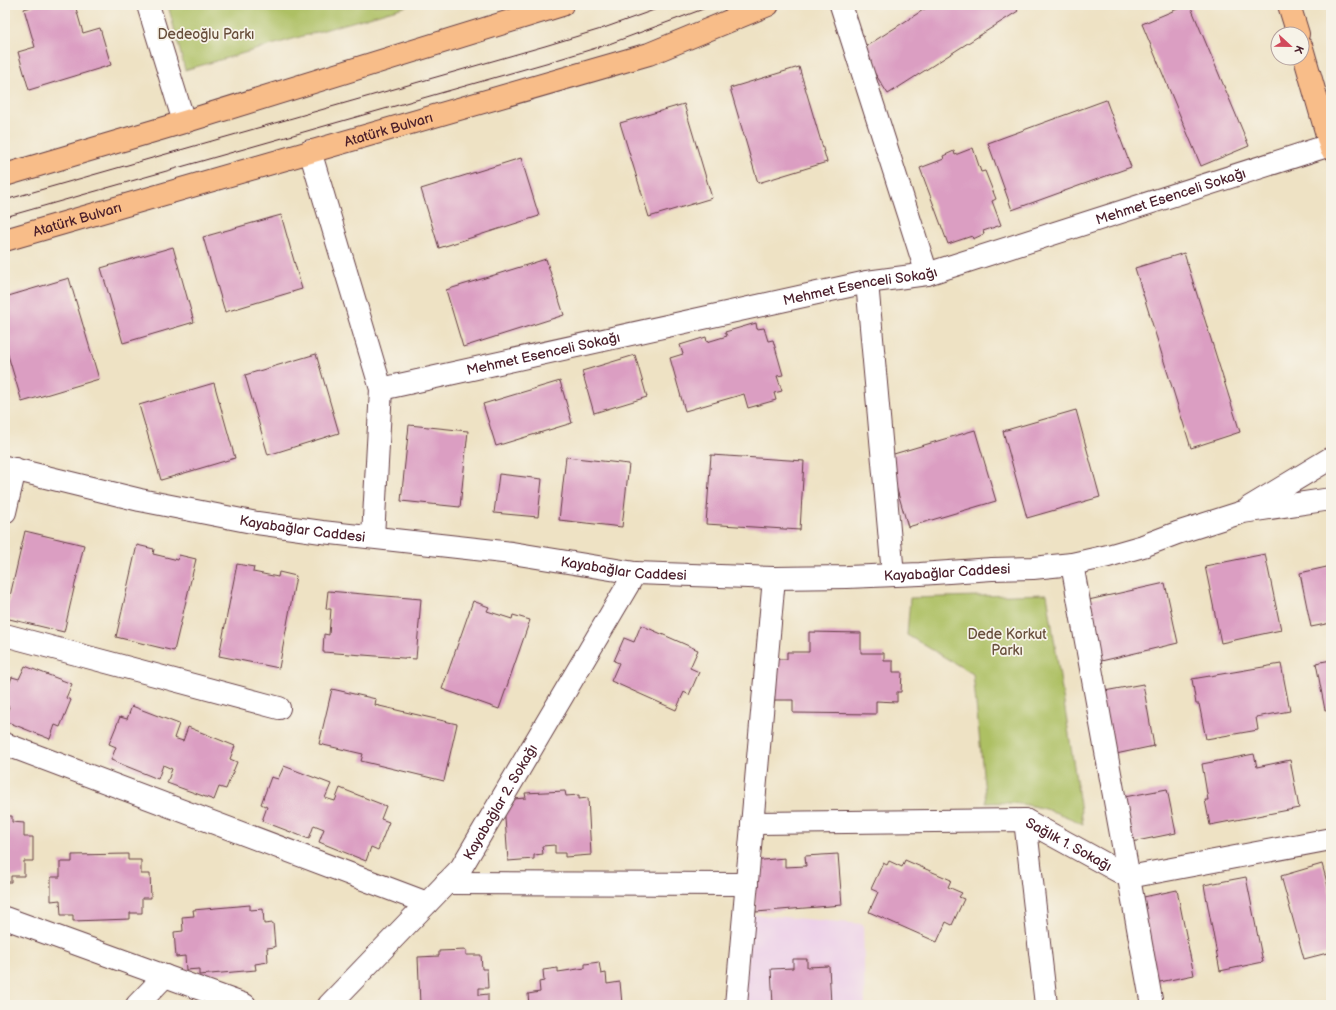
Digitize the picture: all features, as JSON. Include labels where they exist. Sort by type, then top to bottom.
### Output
[{"type":"main road","points":[[5,175],[184,122],[562,5]]},
{"type":"main road","name":"Atatürk Bulvarı","points":[[5,240],[649,54],[768,5]]},
{"type":"main road","points":[[1290,5],[1296,26]]},
{"type":"main road","points":[[1307,66],[1330,147]]},
{"type":"street","points":[[148,5],[184,122]]},
{"type":"street","points":[[842,5],[927,274]]},
{"type":"street","name":"Mehmet Esenceli Sokağı","points":[[381,389],[867,282],[927,274],[1330,147]]},
{"type":"street","points":[[310,151],[381,389],[373,537]]},
{"type":"street","points":[[867,282],[893,575]]},
{"type":"street","name":"Kayabağlar Caddesi","points":[[1242,512],[1331,458]]},
{"type":"street","points":[[5,512],[10,468]]},
{"type":"street","name":"Kayabağlar Caddesi","points":[[10,468],[193,512],[257,523],[322,532],[512,553],[636,573],[774,578],[893,575],[1033,568],[1072,564],[1143,546],[1177,533],[1242,512],[1331,499]]},
{"type":"street","points":[[1072,564],[1152,1005]]},
{"type":"street","name":"Kayabağlar 2. Sokağı","points":[[329,1005],[461,868],[636,573]]},
{"type":"street","points":[[736,1005],[774,578]]},
{"type":"street","points":[[5,635],[279,708]]},
{"type":"street","points":[[5,744],[427,903]]},
{"type":"street","points":[[1025,820],[1046,1005]]},
{"type":"street","name":"Sağlık 1. Sokağı","points":[[752,823],[1025,820],[1129,877],[1331,839]]},
{"type":"street","points":[[446,883],[747,884]]},
{"type":"street","points":[[5,918],[245,1005]]},
{"type":"street","points":[[137,1005],[165,976]]},
{"type":"shaded area","points":[[751,914],[863,924],[865,1005],[743,1005]]},
{"type":"green space","name":"Dedeoğlu Parkı","points":[[168,5],[411,5],[185,70]]},
{"type":"green space","name":"Dede Korkut Parkı","points":[[1047,594],[1083,824],[1059,814],[1036,807],[1012,803],[986,803],[973,674],[907,635],[910,598]]},
{"type":"building","points":[[38,5],[75,5],[83,33],[100,28],[111,65],[29,90],[18,52],[35,47],[24,9]]},
{"type":"building","points":[[931,5],[1014,5],[1018,11],[888,94],[860,50]]},
{"type":"building","points":[[1190,5],[1249,146],[1201,166],[1142,24]]},
{"type":"building","points":[[799,67],[827,162],[758,183],[730,88]]},
{"type":"building","points":[[1106,100],[1131,167],[1012,210],[988,143]]},
{"type":"building","points":[[684,104],[712,198],[649,217],[620,123]]},
{"type":"building","points":[[973,148],[981,172],[985,171],[996,199],[992,201],[1001,225],[983,231],[984,234],[973,239],[972,236],[948,244],[920,168],[944,159],[943,156],[954,151],[955,155]]},
{"type":"building","points":[[521,158],[539,216],[439,248],[421,189]]},
{"type":"building","points":[[281,215],[302,289],[225,312],[203,237]]},
{"type":"building","points":[[173,247],[194,322],[123,343],[101,268]]},
{"type":"building","points":[[1184,253],[1240,432],[1191,448],[1135,268]]},
{"type":"building","points":[[546,259],[564,315],[463,347],[446,290]]},
{"type":"building","points":[[69,278],[99,379],[22,402],[5,345],[5,297]]},
{"type":"building","points":[[756,323],[757,329],[764,328],[768,341],[773,340],[783,375],[777,376],[782,391],[774,393],[776,400],[748,408],[744,394],[685,411],[670,358],[683,354],[680,345],[706,337],[707,342],[727,336],[725,332]]},
{"type":"building","points":[[316,354],[339,433],[268,455],[245,375]]},
{"type":"building","points":[[635,355],[647,397],[594,413],[582,371]]},
{"type":"building","points":[[560,381],[572,423],[496,446],[483,404]]},
{"type":"building","points":[[214,383],[235,458],[161,480],[139,405]]},
{"type":"building","points":[[1076,410],[1100,497],[1027,518],[1003,431]]},
{"type":"building","points":[[409,425],[468,431],[460,507],[401,501]]},
{"type":"building","points":[[975,430],[996,501],[908,527],[887,456]]},
{"type":"building","points":[[711,455],[804,461],[800,530],[706,524]]},
{"type":"building","points":[[566,457],[629,464],[622,527],[559,520]]},
{"type":"building","points":[[499,474],[542,479],[538,517],[494,513]]},
{"type":"building","points":[[25,531],[84,545],[64,632],[5,618]]},
{"type":"building","points":[[137,545],[154,549],[153,554],[178,560],[179,555],[196,559],[174,651],[116,637]]},
{"type":"building","points":[[1265,554],[1281,630],[1221,643],[1205,566]]},
{"type":"building","points":[[237,564],[254,567],[253,572],[278,577],[279,572],[296,576],[279,668],[219,656]]},
{"type":"building","points":[[1331,566],[1331,623],[1311,627],[1300,573]]},
{"type":"building","points":[[1165,583],[1178,643],[1097,662],[1084,601]]},
{"type":"building","points":[[328,591],[421,599],[416,659],[323,652],[324,634],[329,635],[331,609],[326,609]]},
{"type":"building","points":[[473,601],[489,607],[487,611],[512,619],[513,615],[530,620],[499,709],[442,689]]},
{"type":"building","points":[[641,625],[698,650],[690,668],[699,672],[689,695],[684,692],[676,710],[611,681],[619,663],[614,661],[624,638],[634,642]]},
{"type":"building","points":[[809,632],[861,633],[861,653],[884,653],[884,661],[893,661],[893,672],[902,672],[901,692],[897,692],[897,702],[876,701],[876,714],[793,713],[793,700],[772,700],[768,671],[777,671],[777,659],[787,659],[787,652],[809,652]]},
{"type":"building","points":[[1331,660],[1331,709],[1325,710],[1316,663]]},
{"type":"building","points":[[1281,664],[1290,711],[1256,717],[1258,730],[1206,739],[1199,704],[1196,704],[1192,679]]},
{"type":"building","points":[[25,666],[72,684],[66,698],[71,700],[60,727],[55,725],[50,739],[5,721],[5,716],[9,707],[5,705],[5,695],[12,677],[19,679]]},
{"type":"building","points":[[1143,684],[1154,746],[1111,755],[1099,692]]},
{"type":"building","points":[[332,689],[376,699],[375,705],[457,724],[444,781],[361,761],[363,754],[319,744]]},
{"type":"building","points":[[132,706],[179,724],[174,738],[183,741],[188,727],[235,746],[230,759],[237,762],[226,789],[219,787],[214,800],[167,783],[172,769],[163,765],[158,779],[111,760],[116,747],[109,744],[120,717],[127,719]]},
{"type":"building","points":[[1254,754],[1257,767],[1290,760],[1299,808],[1210,825],[1205,800],[1208,800],[1202,764]]},
{"type":"building","points":[[284,766],[331,784],[325,798],[335,801],[340,788],[386,806],[381,819],[389,822],[378,850],[371,847],[366,861],[319,842],[324,829],[314,825],[309,839],[262,821],[267,807],[261,804],[271,777],[278,779]]},
{"type":"building","points":[[1167,789],[1176,833],[1127,843],[1119,798]]},
{"type":"building","points":[[565,791],[566,796],[579,795],[579,799],[588,798],[591,855],[565,857],[565,853],[555,853],[555,845],[542,846],[543,854],[534,855],[534,859],[508,861],[504,804],[513,803],[513,799],[526,798],[525,793]]},
{"type":"building","points":[[5,816],[12,816],[12,822],[24,823],[24,837],[33,837],[33,861],[24,861],[24,876],[11,876],[11,882],[5,882]]},
{"type":"building","points":[[128,854],[128,860],[141,860],[141,874],[150,874],[151,898],[142,898],[142,913],[130,913],[130,919],[73,921],[73,915],[61,915],[60,900],[51,901],[51,877],[60,877],[60,862],[72,862],[72,855]]},
{"type":"building","points":[[838,854],[842,905],[756,912],[752,861],[785,858],[785,867],[806,866],[805,856]]},
{"type":"building","points":[[905,860],[951,880],[948,887],[962,893],[959,897],[964,899],[952,925],[946,922],[937,942],[869,912],[878,892],[871,889],[883,863],[887,865],[889,861],[902,867]]},
{"type":"building","points":[[1322,864],[1331,897],[1331,952],[1304,959],[1281,876]]},
{"type":"building","points":[[1246,877],[1263,962],[1220,971],[1204,885]]},
{"type":"building","points":[[1177,890],[1194,975],[1150,984],[1134,899]]},
{"type":"building","points":[[250,905],[250,910],[263,909],[264,924],[273,923],[275,947],[267,948],[268,962],[255,964],[256,970],[199,975],[199,969],[186,970],[185,956],[176,957],[174,932],[183,931],[182,917],[194,916],[193,910]]},
{"type":"building","points":[[466,950],[466,955],[481,955],[482,969],[487,969],[488,988],[479,988],[479,995],[488,994],[488,1005],[420,1005],[418,957],[439,956],[439,951]]},
{"type":"building","points":[[793,959],[807,959],[807,967],[829,966],[831,1005],[773,1005],[771,969],[793,968]]},
{"type":"building","points":[[599,962],[601,974],[606,973],[607,984],[620,982],[622,1004],[529,1005],[528,994],[540,992],[539,982],[544,981],[543,970],[558,968],[558,972],[585,968],[585,964]]},
{"type":"tram line","points":[[5,200],[545,46],[601,29],[668,5]]},
{"type":"tram line","points":[[5,217],[553,61],[609,44],[714,5]]}]
